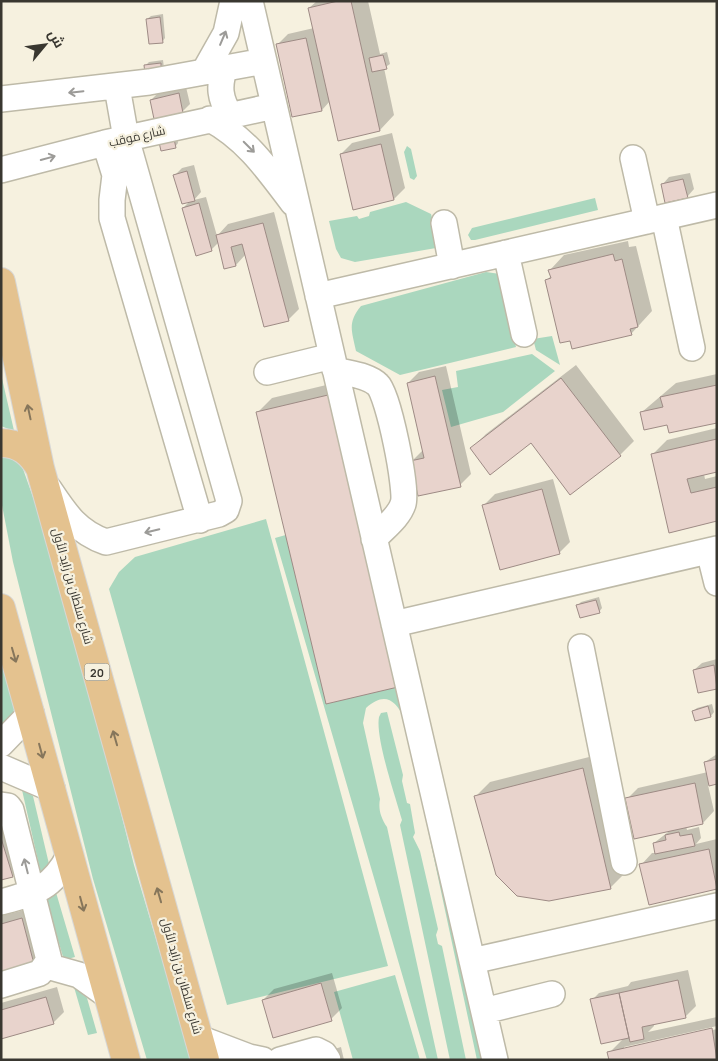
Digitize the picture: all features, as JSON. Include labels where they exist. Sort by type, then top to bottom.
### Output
[{"type":"main road","name":"شارع سلطان بن زايد الأول","points":[[1,282],[42,474],[202,1049]]},
{"type":"main road","points":[[1,444],[19,446],[28,451],[42,474]]},
{"type":"main road","points":[[1,608],[52,789],[68,856],[106,995],[126,1060]]},
{"type":"street","points":[[233,1],[226,33],[214,70],[220,87],[220,117],[248,146],[299,212]]},
{"type":"street","points":[[250,1],[495,1060]]},
{"type":"street","points":[[1,99],[117,87],[264,61]]},
{"type":"street","points":[[117,87],[112,218],[200,520]]},
{"type":"street","name":"شارع مَوقب","points":[[1,170],[115,141],[274,106]]},
{"type":"street","points":[[42,474],[74,524],[89,535],[106,542],[200,520],[222,512],[228,505],[228,496],[115,141]]},
{"type":"street","points":[[633,158],[656,219],[692,348]]},
{"type":"street","points":[[318,296],[717,205]]},
{"type":"street","points":[[444,223],[452,266]]},
{"type":"street","points":[[506,253],[524,334]]},
{"type":"street","points":[[266,372],[334,363],[374,381],[384,393],[405,495],[400,511],[374,539]]},
{"type":"street","points":[[394,624],[713,550],[717,583]]},
{"type":"street","points":[[581,647],[624,862]]},
{"type":"street","points":[[1,744],[31,713]]},
{"type":"street","points":[[1,767],[52,789]]},
{"type":"street","points":[[1,805],[8,806],[11,810],[48,955],[47,966],[40,973],[1,985]]},
{"type":"street","points":[[1,902],[33,894],[55,879],[68,856]]},
{"type":"street","points":[[472,961],[717,906]]},
{"type":"street","points":[[47,966],[79,975],[106,995]]},
{"type":"street","points":[[484,1011],[552,994]]},
{"type":"street","points":[[202,1049],[263,1060]]},
{"type":"street","points":[[280,1060],[316,1050],[324,1054],[328,1060]]},
{"type":"green space","points":[[407,146],[411,149],[417,176],[414,180],[410,178],[404,152]]},
{"type":"green space","points":[[595,198],[598,210],[475,240],[471,240],[468,235],[472,228]]},
{"type":"green space","points":[[406,202],[431,214],[438,239],[436,248],[355,262],[341,258],[336,249],[329,221],[357,216],[359,219],[369,216],[370,212]]},
{"type":"green space","points":[[486,272],[500,274],[516,347],[400,375],[356,351],[352,322],[361,306]]},
{"type":"green space","points":[[552,336],[560,365],[536,350],[533,339]]},
{"type":"green space","points":[[532,354],[555,371],[503,412],[451,427],[442,390],[458,387],[456,371]]},
{"type":"green space","points":[[1,374],[15,435],[11,430],[1,426]]},
{"type":"green space","points":[[1,446],[17,452],[63,582],[134,865],[192,1060],[147,1060],[93,879],[13,562],[1,500]]},
{"type":"green space","points":[[364,513],[489,1060],[477,1060],[404,718],[393,702],[384,699],[372,703],[366,708],[363,723],[380,799],[380,813],[387,827],[438,1060],[427,1060],[275,538]]},
{"type":"green space","points":[[266,519],[388,966],[227,1005],[109,589],[119,572],[135,557]]},
{"type":"green space","points":[[1,656],[15,707],[3,739],[1,732]]},
{"type":"green space","points":[[387,712],[403,775],[402,781],[407,803],[410,804],[415,833],[413,837],[420,851],[438,929],[436,935],[438,944],[442,946],[466,1060],[450,1060],[400,825],[402,820],[380,739],[379,717],[381,713]]},
{"type":"green space","points":[[22,790],[33,796],[49,864],[41,874]]},
{"type":"green space","points":[[55,889],[75,957],[64,960],[46,900]]},
{"type":"green space","points":[[395,975],[420,1060],[353,1060],[334,992]]},
{"type":"green space","points":[[74,987],[87,998],[97,1033],[88,1035]]},
{"type":"building","points":[[338,1],[351,1],[380,131],[338,141],[308,8]]},
{"type":"building","points":[[160,17],[163,43],[149,44],[146,19]]},
{"type":"building","points":[[306,38],[322,111],[292,117],[276,44]]},
{"type":"building","points":[[383,55],[387,69],[372,72],[369,58]]},
{"type":"building","points":[[161,63],[161,72],[145,74],[144,65]]},
{"type":"building","points":[[179,93],[183,113],[154,119],[150,100]]},
{"type":"building","points":[[174,139],[176,148],[161,151],[159,142]]},
{"type":"building","points":[[381,144],[394,200],[353,210],[340,154]]},
{"type":"building","points":[[187,171],[195,201],[182,204],[173,175]]},
{"type":"building","points":[[683,179],[688,198],[665,203],[661,184]]},
{"type":"building","points":[[199,203],[212,251],[196,256],[182,208]]},
{"type":"building","points":[[263,223],[289,321],[264,327],[242,244],[231,247],[236,266],[224,269],[216,235]]},
{"type":"building","points":[[613,254],[615,261],[622,259],[638,327],[630,329],[632,335],[572,349],[570,341],[560,343],[545,280],[551,278],[548,270]]},
{"type":"building","points":[[435,376],[461,487],[418,496],[410,461],[424,458],[407,383]]},
{"type":"building","points":[[561,378],[621,456],[570,495],[531,443],[490,475],[470,448]]},
{"type":"building","points":[[717,385],[717,423],[669,433],[667,425],[644,430],[640,412],[663,407],[660,397]]},
{"type":"building","points":[[328,395],[398,687],[326,704],[256,412]]},
{"type":"building","points":[[717,439],[717,472],[687,479],[691,493],[717,487],[717,521],[669,533],[651,454]]},
{"type":"building","points":[[542,489],[560,554],[500,570],[482,505]]},
{"type":"building","points":[[596,600],[600,613],[580,618],[576,605]]},
{"type":"building","points":[[714,665],[717,689],[698,693],[693,670]]},
{"type":"building","points":[[708,706],[711,717],[695,721],[692,711]]},
{"type":"building","points":[[717,759],[717,784],[709,786],[704,762]]},
{"type":"building","points":[[583,768],[611,889],[549,901],[517,896],[496,875],[474,796]]},
{"type":"building","points":[[695,783],[703,824],[634,839],[625,798]]},
{"type":"building","points":[[679,832],[680,836],[692,834],[695,846],[655,854],[653,843],[666,840],[665,835]]},
{"type":"building","points":[[1,838],[13,877],[1,880]]},
{"type":"building","points":[[709,849],[717,889],[649,905],[639,864]]},
{"type":"building","points":[[22,918],[34,964],[1,973],[1,924]]},
{"type":"building","points":[[678,980],[686,1018],[642,1027],[644,1039],[630,1042],[619,993]]},
{"type":"building","points":[[321,983],[332,1021],[273,1038],[262,1000]]},
{"type":"building","points":[[619,993],[629,1038],[601,1044],[590,999]]},
{"type":"building","points":[[46,997],[54,1024],[1,1039],[1,1010]]},
{"type":"building","points":[[712,1028],[717,1060],[609,1060],[607,1052]]}]
